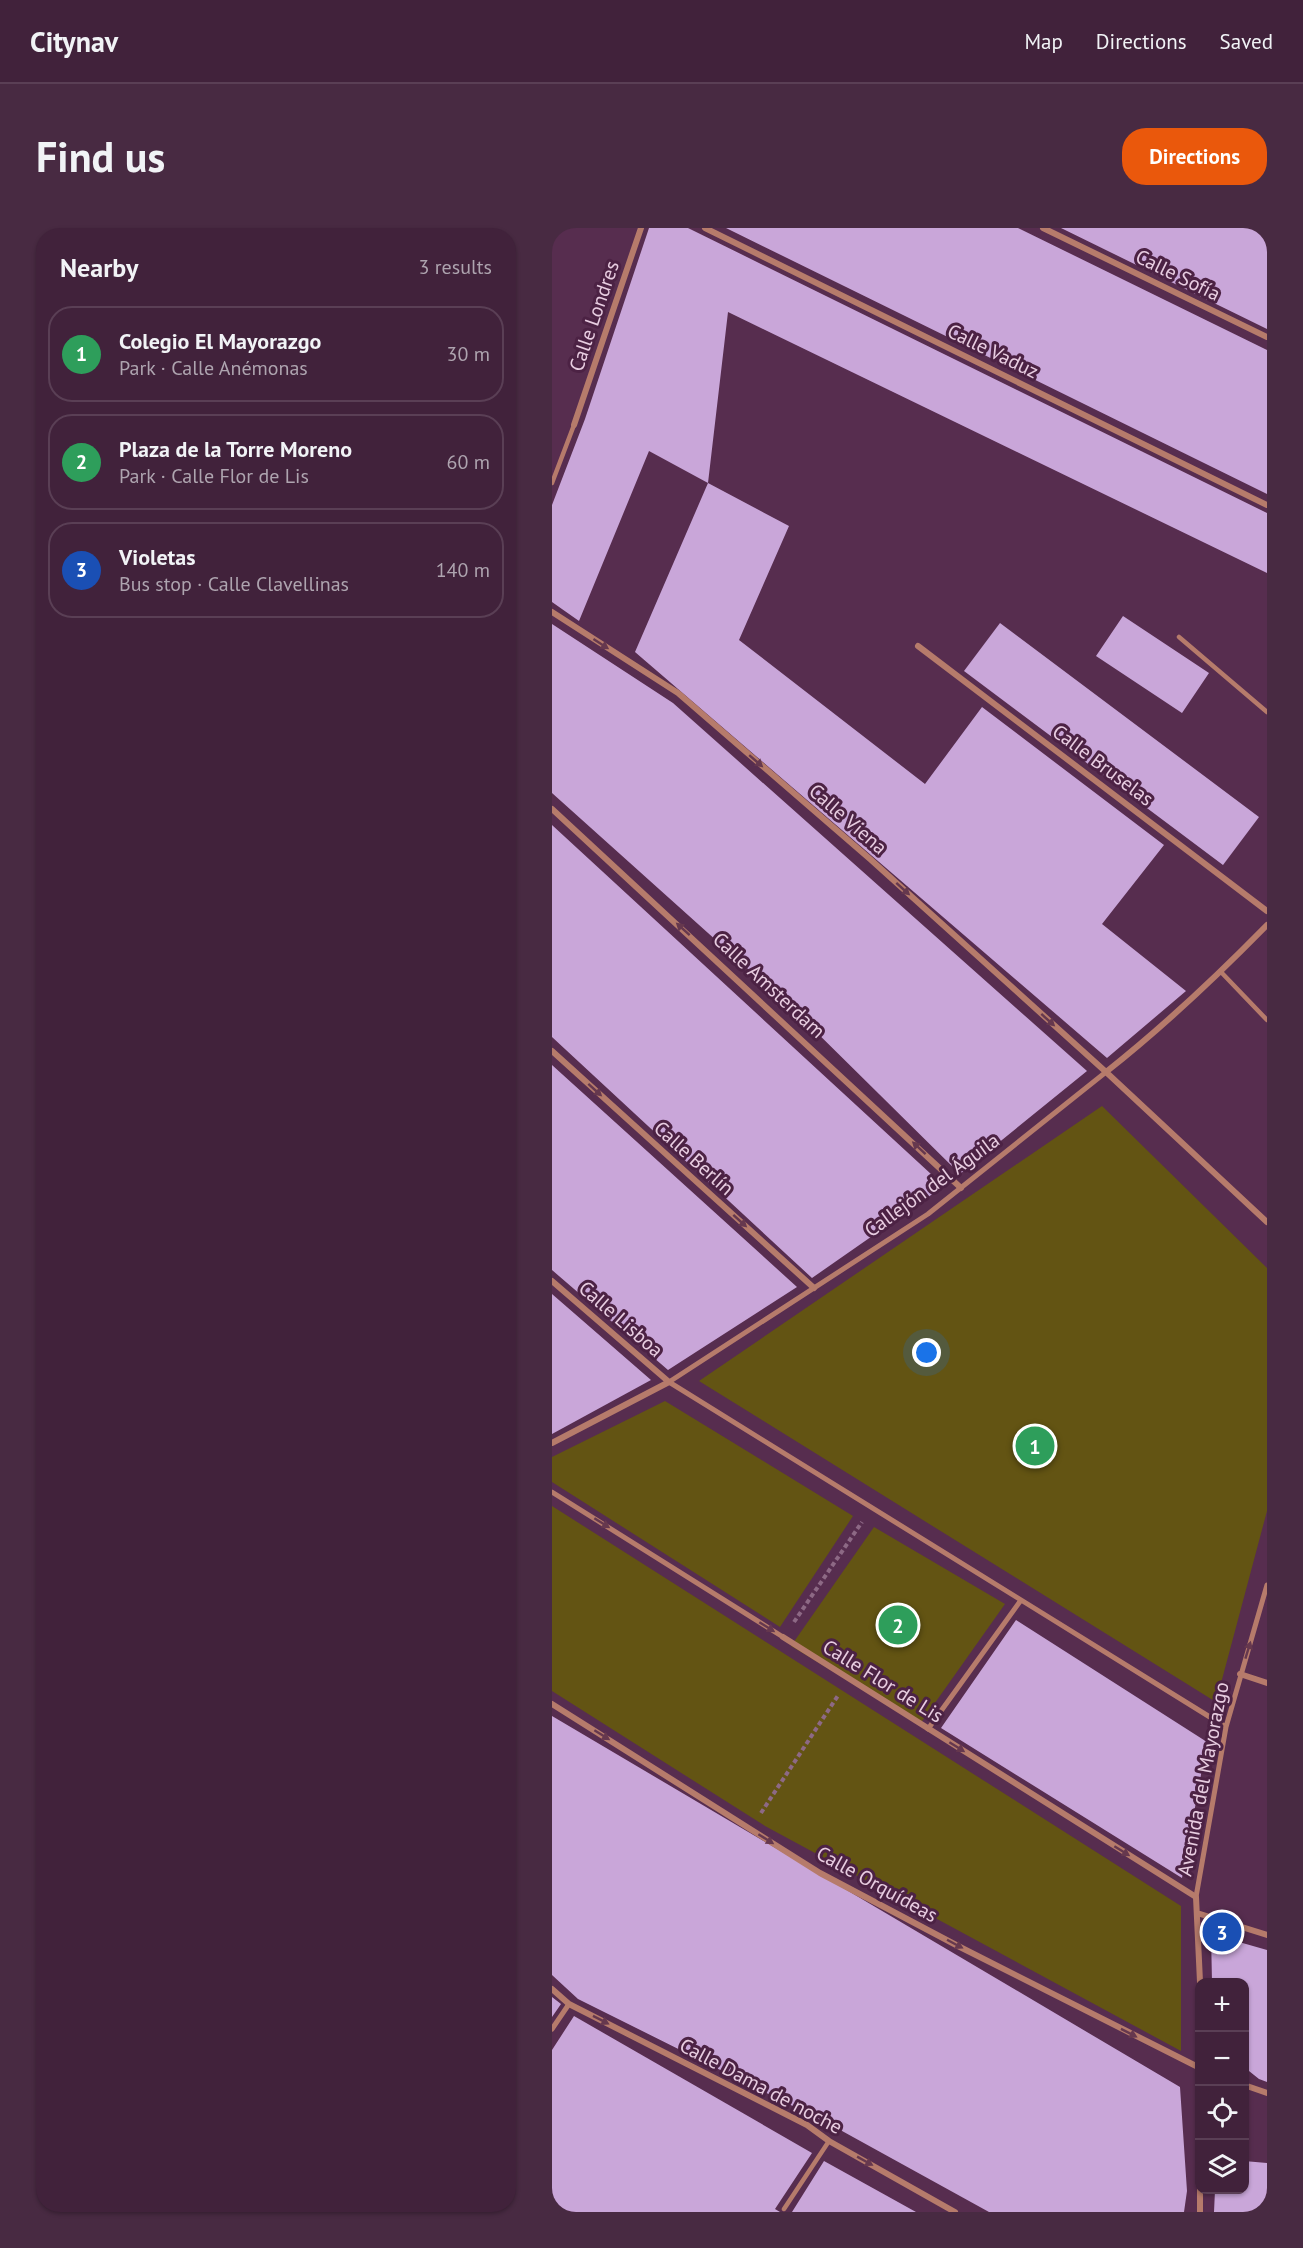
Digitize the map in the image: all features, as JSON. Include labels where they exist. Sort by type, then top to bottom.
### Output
[{"type":"street","name":"Calle Londres","points":[[574,425],[641,228]]},
{"type":"street","name":"Calle Vaduz","points":[[705,228],[1267,504]]},
{"type":"street","name":"Calle Sofía","points":[[1043,228],[1267,337]]},
{"type":"street","name":"Calle Viena","points":[[552,612],[678,693],[878,867],[1106,1072],[1267,1222]]},
{"type":"street","name":"Calle Bruselas","points":[[918,646],[1267,911]]},
{"type":"street","name":"Calle Amsterdam","points":[[552,809],[772,1010],[961,1188]]},
{"type":"street","name":"Callejón del Águila","points":[[552,1443],[669,1382],[928,1214],[1147,1039],[1221,972],[1267,925]]},
{"type":"street","name":"Calle Berlín","points":[[552,1051],[813,1288]]},
{"type":"street","name":"Calle Lisboa","points":[[552,1281],[669,1382]]},
{"type":"street","points":[[669,1382],[1226,1727]]},
{"type":"street","name":"Calle Flor de Lis","points":[[552,1492],[1196,1898]]},
{"type":"street","name":"Avenida del Mayorazgo","points":[[1200,1978],[1196,1898],[1226,1727],[1267,1585]]},
{"type":"street","points":[[928,1729],[1021,1600]]},
{"type":"street","points":[[1240,1674],[1267,1683]]},
{"type":"street","name":"Calle Orquídeas","points":[[552,1704],[820,1873],[958,1946],[1195,2065]]},
{"type":"street","points":[[1197,1913],[1267,1935]]},
{"type":"street","name":"Calle Dama de noche","points":[[552,1989],[569,2004],[807,2125],[829,2141],[956,2212]]},
{"type":"street","points":[[552,2029],[569,2004]]},
{"type":"street","points":[[1248,2086],[1267,2093]]},
{"type":"street","points":[[1200,2194],[1200,2212]]},
{"type":"lane","name":"Calle Londres","points":[[552,483],[574,425]]},
{"type":"lane","points":[[1179,637],[1267,712]]},
{"type":"lane","points":[[1221,972],[1267,1020]]},
{"type":"lane","points":[[784,2209],[829,2141]]},
{"type":"path","points":[[783,1637],[872,1508]]},
{"type":"path","points":[[750,1829],[849,1679]]},
{"type":"shaded area","points":[[1102,1106],[1267,1268],[1267,1511],[1216,1702],[699,1381]]},
{"type":"shaded area","points":[[665,1401],[853,1516],[780,1627],[552,1482],[552,1457]]},
{"type":"shaded area","points":[[552,1506],[1181,1906],[1181,2051],[765,1826],[552,1691]]},
{"type":"shaded area","points":[[874,1527],[1005,1604],[920,1724],[791,1646]]},
{"type":"building","points":[[649,228],[688,228],[1267,513],[1267,573],[728,312],[708,483],[649,451],[579,621],[552,602],[552,505],[585,419]]},
{"type":"building","points":[[726,228],[1018,228],[1267,350],[1267,494]]},
{"type":"building","points":[[1061,228],[1267,228],[1267,329]]},
{"type":"building","points":[[708,483],[789,526],[739,640],[925,784],[982,707],[1164,845],[1102,924],[1186,991],[1107,1058],[635,652]]},
{"type":"building","points":[[1123,616],[1209,673],[1182,713],[1096,656]]},
{"type":"building","points":[[1000,623],[1259,817],[1223,865],[964,671]]},
{"type":"building","points":[[552,624],[673,703],[1087,1071],[960,1174],[797,1013],[552,793]]},
{"type":"building","points":[[552,825],[944,1186],[812,1278],[552,1037]]},
{"type":"building","points":[[552,1065],[797,1287],[668,1370],[552,1270]]},
{"type":"building","points":[[552,1294],[651,1380],[552,1434]]},
{"type":"building","points":[[1016,1620],[1207,1742],[1182,1878],[941,1728]]},
{"type":"building","points":[[552,1716],[1180,2087],[1187,2191],[1184,2212],[989,2212],[833,2126],[578,1999],[552,1975]]},
{"type":"building","points":[[1211,1934],[1267,1950],[1267,2082],[1249,2071],[1249,1978],[1212,1978]]},
{"type":"building","points":[[552,1997],[561,2004],[552,2017]]},
{"type":"building","points":[[574,2016],[812,2153],[775,2209],[780,2212],[566,2212],[552,2203],[552,2050]]},
{"type":"building","points":[[824,2161],[916,2212],[792,2212]]},
{"type":"building","points":[[1249,2161],[1267,2163],[1267,2212],[1214,2212],[1215,2194],[1249,2194]]},
{"type":"place","name":"Colegio El Mayorazgo","points":[[1035,1446]]},
{"type":"place","name":"Plaza de la Torre Moreno","points":[[898,1625]]},
{"type":"place","name":"Violetas","points":[[1222,1932]]}]
